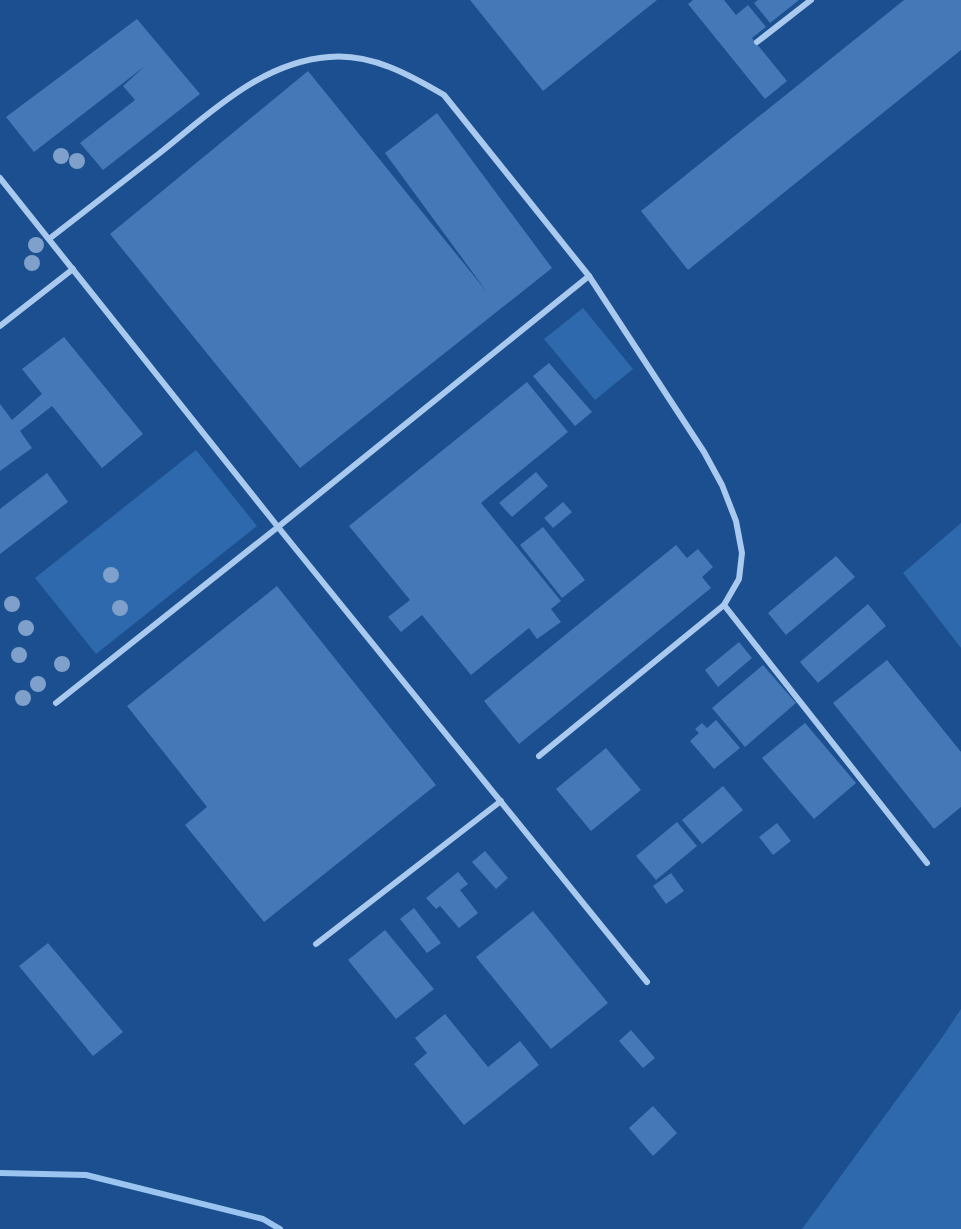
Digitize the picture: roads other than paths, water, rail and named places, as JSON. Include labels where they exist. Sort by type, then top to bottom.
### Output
[{"type":"lane","points":[[757,42],[811,0]]},
{"type":"lane","points":[[49,239],[238,91],[281,69],[330,56],[376,61],[412,76],[444,95],[589,276],[704,452],[722,485],[736,521],[742,553],[739,579],[724,605],[539,756]]},
{"type":"lane","points":[[0,178],[647,982]]},
{"type":"lane","points":[[0,326],[73,269]]},
{"type":"lane","points":[[56,703],[589,276]]},
{"type":"lane","points":[[724,605],[927,863]]},
{"type":"lane","points":[[316,944],[501,801]]},
{"type":"waterway","points":[[0,1173],[86,1175],[263,1219],[280,1229]]}]
